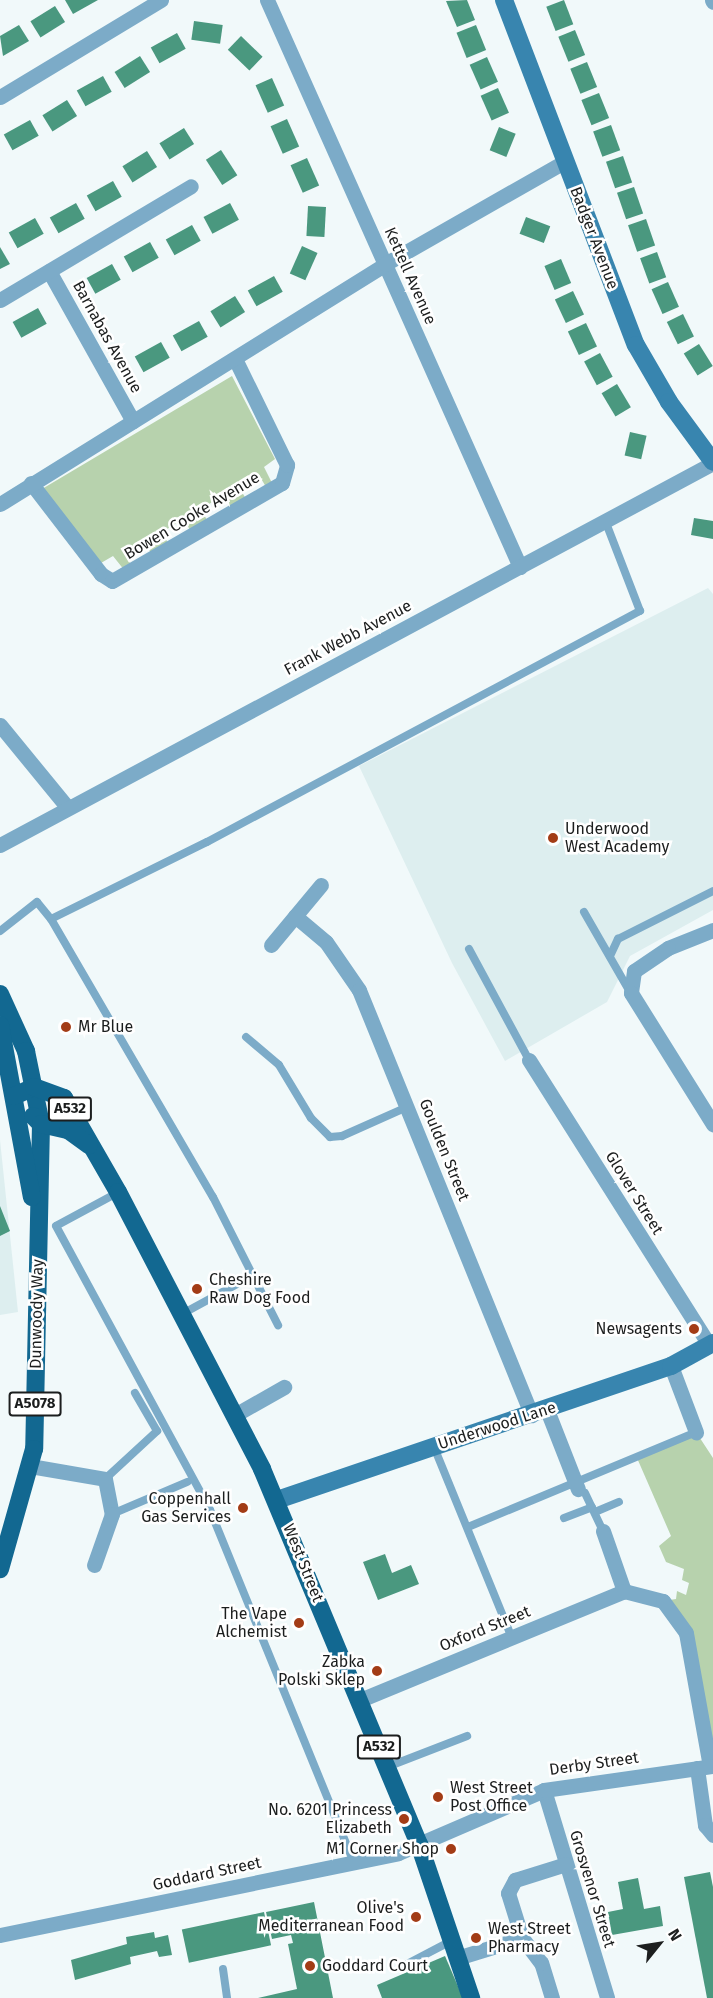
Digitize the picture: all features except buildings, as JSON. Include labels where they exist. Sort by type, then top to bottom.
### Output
[{"type":"main road","name":"A532","points":[[0,994],[26,1051],[41,1124]]},
{"type":"main road","points":[[0,1025],[7,1096]]},
{"type":"main road","name":"A532","points":[[7,1096],[34,1087]]},
{"type":"main road","name":"West Street","points":[[34,1087],[64,1098],[118,1192],[278,1500],[419,1844],[471,1998]]},
{"type":"main road","name":"A532","points":[[7,1096],[41,1124]]},
{"type":"main road","name":"Dunwoody Way","points":[[7,1096],[19,1130],[39,1234]]},
{"type":"main road","name":"West Street","points":[[41,1124],[68,1130],[93,1148]]},
{"type":"main road","name":"Dunwoody Way","points":[[0,1569],[30,1466],[41,1124]]},
{"type":"street","points":[[0,97],[161,0]]},
{"type":"street","name":"Kettell Avenue","points":[[267,0],[520,567]]},
{"type":"street","name":"Badger Avenue","points":[[504,0],[564,162],[636,345],[669,402],[713,462]]},
{"type":"street","points":[[0,504],[385,264],[564,162]]},
{"type":"street","name":"Barnabas Avenue","points":[[0,300],[191,186]]},
{"type":"street","name":"Barnabas Avenue","points":[[49,271],[133,421]]},
{"type":"street","name":"Bowen Cooke Avenue","points":[[31,483],[101,574],[112,581],[282,483],[287,465],[235,359]]},
{"type":"street","name":"Frank Webb Avenue","points":[[0,845],[606,523],[713,462]]},
{"type":"street","points":[[0,724],[68,808]]},
{"type":"street","points":[[271,945],[321,885]]},
{"type":"street","name":"Goulden Street","points":[[295,916],[344,965],[539,1412],[580,1489]]},
{"type":"street","points":[[710,930],[668,948],[634,971],[631,993],[713,1124]]},
{"type":"street","name":"Glover Street","points":[[529,1060],[711,1344]]},
{"type":"street","name":"Underwood Lane","points":[[278,1500],[671,1366],[711,1344]]},
{"type":"street","points":[[671,1366],[696,1432]]},
{"type":"street","points":[[233,1416],[284,1387]]},
{"type":"street","points":[[30,1466],[105,1479],[112,1514],[94,1565]]},
{"type":"street","points":[[603,1531],[624,1591],[663,1601],[686,1633],[707,1766],[705,1825],[713,1835]]},
{"type":"street","name":"Oxford Street","points":[[360,1700],[624,1591]]},
{"type":"street","name":"Derby Street","points":[[419,1844],[544,1790],[707,1766]]},
{"type":"street","name":"Grosvenor Street","points":[[544,1790],[607,1998]]},
{"type":"street","name":"Goddard Street","points":[[0,1935],[398,1853],[419,1844]]},
{"type":"street","points":[[552,1998],[541,1963],[522,1938],[508,1893],[515,1880],[566,1864]]},
{"type":"street","points":[[454,1949],[522,1938]]},
{"type":"lane","points":[[51,919],[207,842],[640,611],[606,523]]},
{"type":"lane","points":[[610,956],[618,939],[713,891]]},
{"type":"lane","points":[[0,931],[37,902],[51,919],[213,1197],[278,1325]]},
{"type":"lane","points":[[584,912],[631,993]]},
{"type":"lane","points":[[469,949],[529,1060]]},
{"type":"lane","points":[[246,1037],[279,1065],[311,1118],[330,1137],[342,1136],[407,1107]]},
{"type":"lane","points":[[118,1192],[56,1226],[210,1510],[354,1862]]},
{"type":"lane","points":[[180,1315],[252,1276]]},
{"type":"lane","points":[[105,1479],[157,1431],[135,1393]]},
{"type":"lane","points":[[468,1527],[580,1489],[696,1432]]},
{"type":"lane","points":[[434,1447],[512,1638]]},
{"type":"lane","points":[[112,1514],[187,1482]]},
{"type":"lane","points":[[580,1489],[594,1510],[603,1531]]},
{"type":"lane","points":[[564,1518],[619,1502]]},
{"type":"lane","points":[[387,1767],[468,1736]]},
{"type":"lane","points":[[407,1964],[454,1949]]},
{"type":"lane","points":[[223,1969],[227,1998]]},
{"type":"shaded area","name":"Underwood West Academy","points":[[708,588],[713,594],[713,910],[630,956],[607,1002],[505,1061],[452,963],[359,766]]},
{"type":"shaded area","points":[[0,1140],[18,1312],[0,1315]]},
{"type":"green space","points":[[232,376],[275,459],[264,467],[272,483],[266,487],[259,475],[239,487],[246,499],[230,508],[222,496],[201,509],[208,522],[191,532],[184,519],[162,532],[169,545],[152,555],[145,542],[125,554],[132,567],[125,571],[113,556],[101,563],[42,489]]},
{"type":"green space","points":[[696,1432],[713,1458],[713,1766],[686,1633],[663,1601],[676,1599],[677,1591],[686,1595],[689,1583],[682,1580],[684,1569],[666,1562],[659,1546],[671,1536],[637,1458]]},
{"type":"place","name":"Underwood West Academy","points":[[553,838]]},
{"type":"place","name":"Mr Blue","points":[[66,1027]]},
{"type":"place","name":"Cheshire Raw Dog Food","points":[[197,1289]]},
{"type":"place","name":"Newsagents","points":[[694,1329]]},
{"type":"place","name":"Coppenhall Gas Services","points":[[243,1508]]},
{"type":"place","name":"The Vape Alchemist","points":[[299,1623]]},
{"type":"place","name":"Zabka Polski Sklep","points":[[377,1671]]},
{"type":"place","name":"West Street Post Office","points":[[438,1797]]},
{"type":"place","name":"No. 6201 Princess Elizabeth","points":[[404,1819]]},
{"type":"place","name":"M1 Corner Shop","points":[[451,1849]]},
{"type":"place","name":"Olive's Mediterranean Food","points":[[416,1917]]},
{"type":"place","name":"West Street Pharmacy","points":[[476,1938]]},
{"type":"place","name":"Goddard Court","points":[[310,1966]]}]
